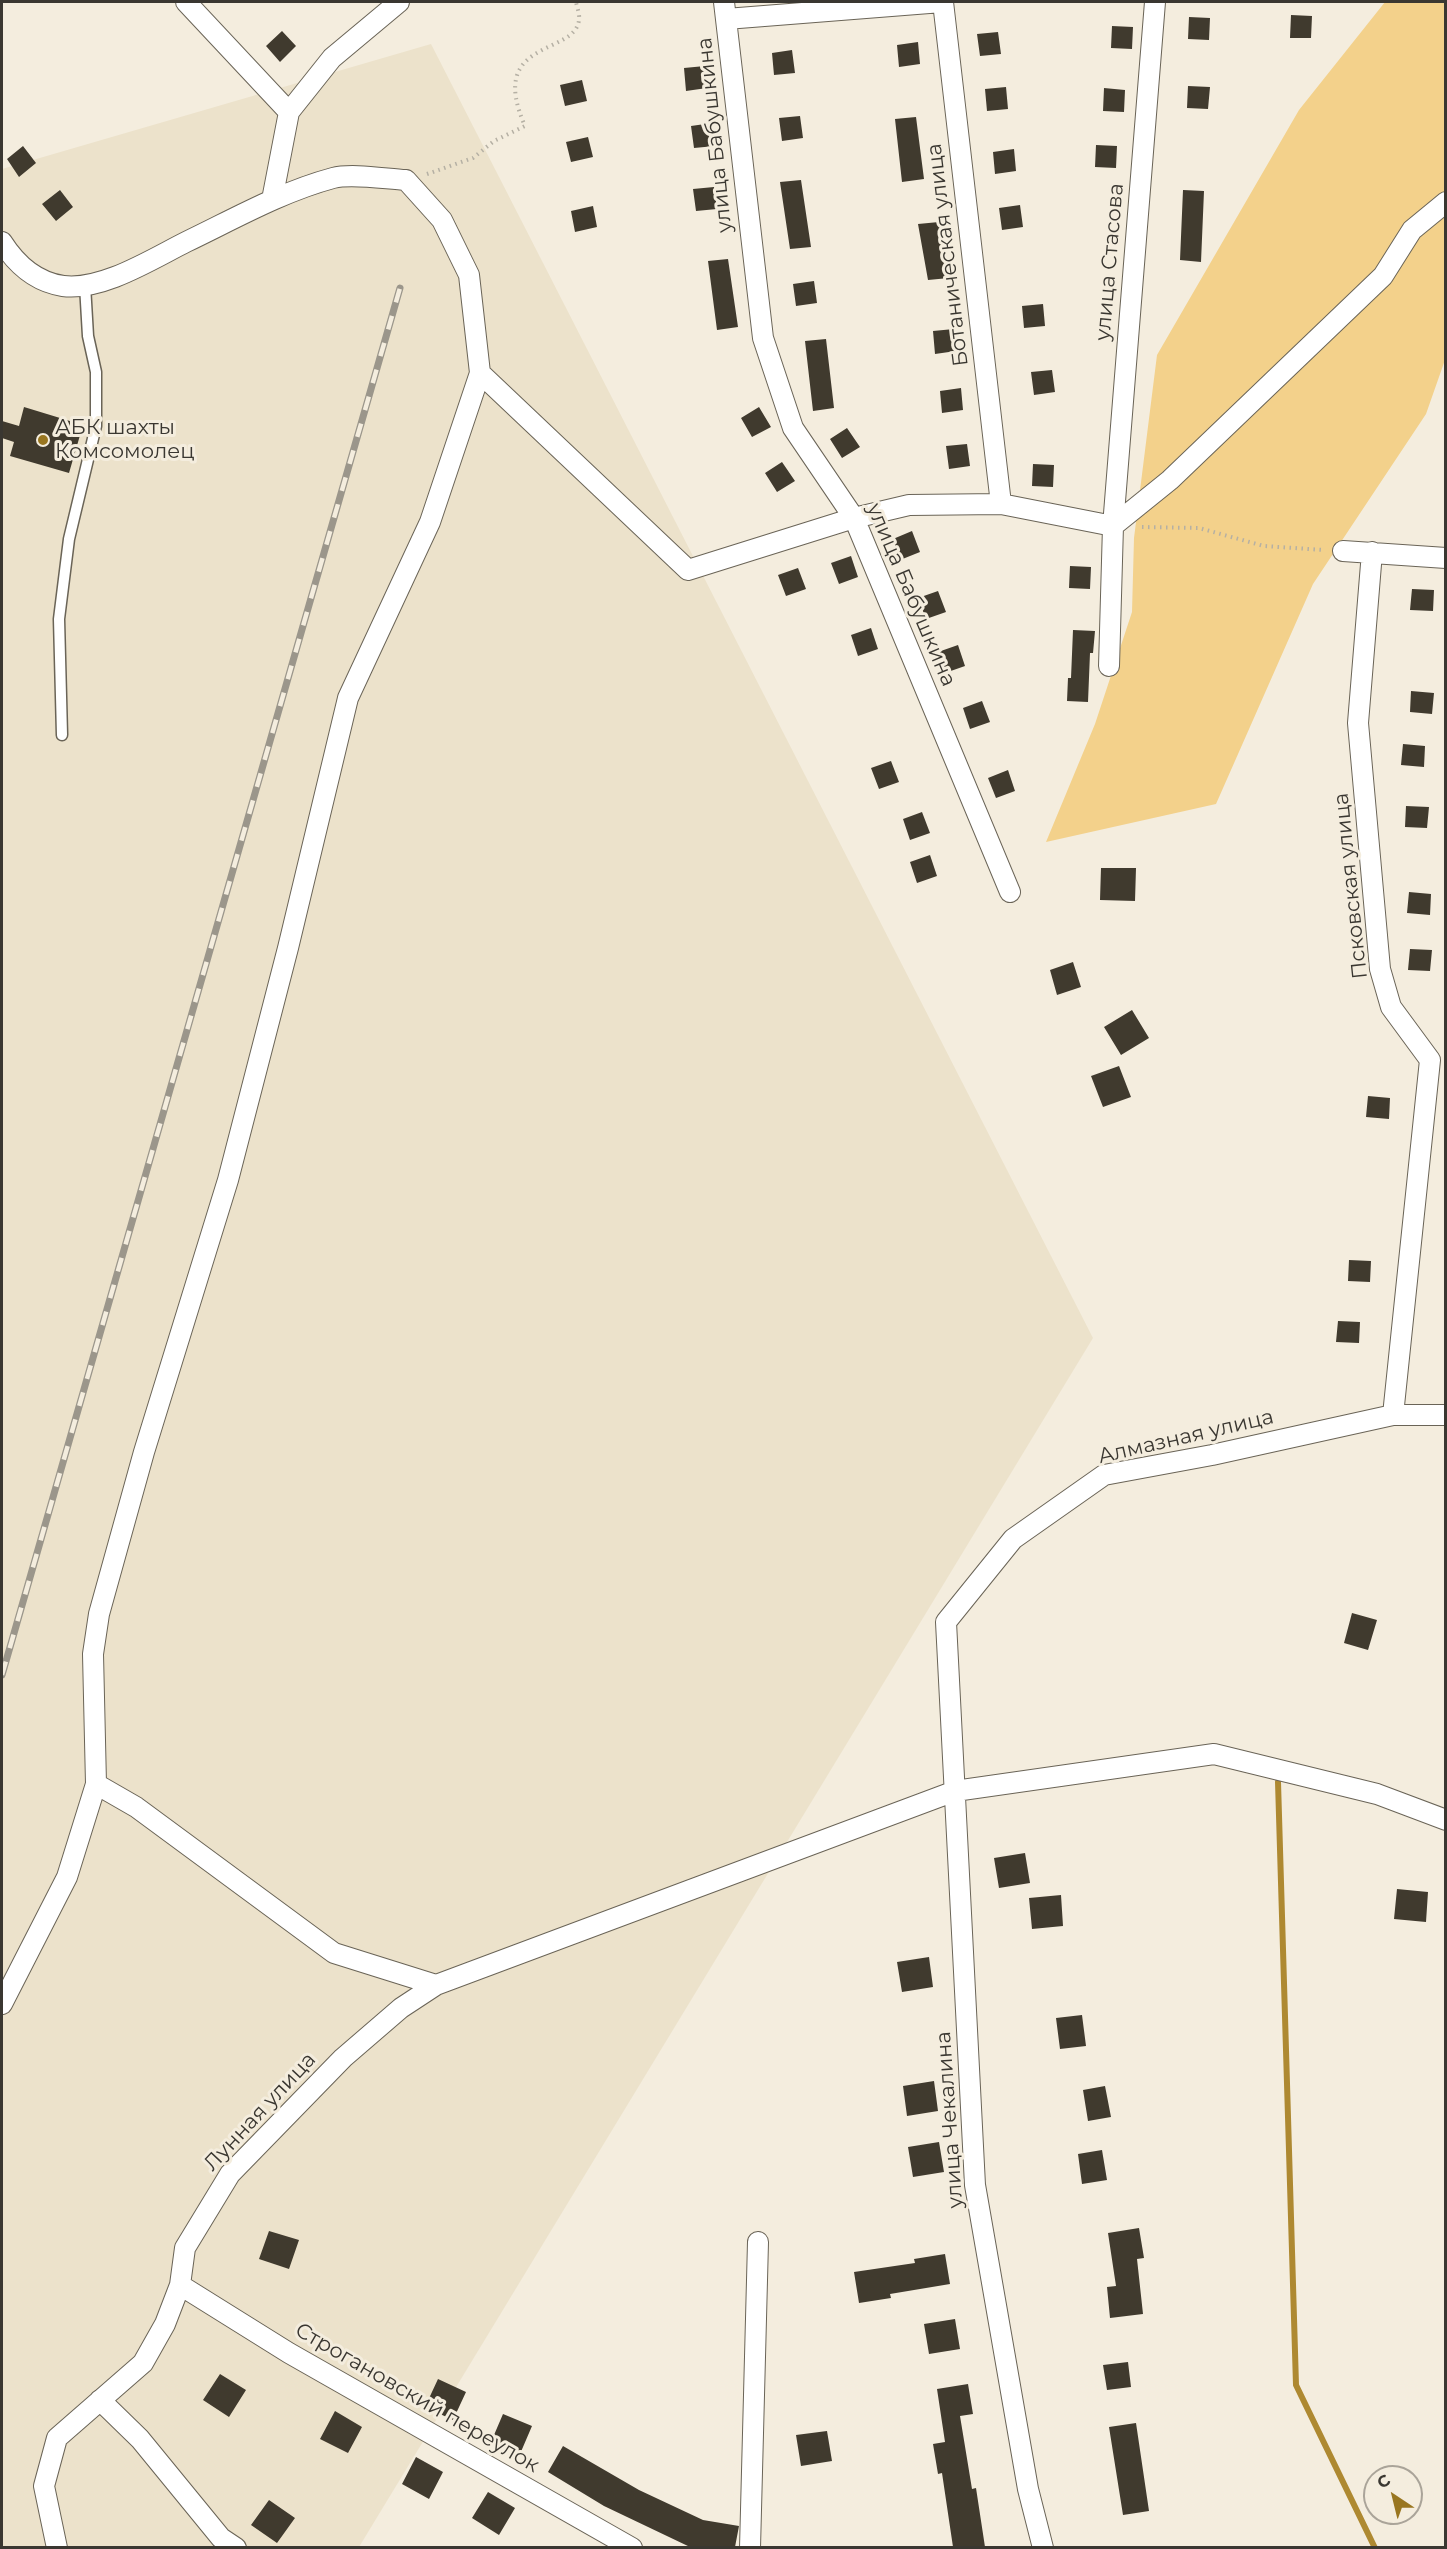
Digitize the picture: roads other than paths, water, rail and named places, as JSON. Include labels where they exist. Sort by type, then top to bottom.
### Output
[{"type":"street","points":[[186,2],[289,112]]},
{"type":"street","points":[[272,200],[289,112],[332,58],[399,2]]},
{"type":"street","points":[[725,10],[943,2]]},
{"type":"street","name":"Ботаническая улица","points":[[943,2],[1001,504]]},
{"type":"street","name":"улица Стасова","points":[[1109,666],[1113,526],[1155,2]]},
{"type":"street","name":"улица Бабушкина","points":[[725,10],[763,338],[793,428],[854,518],[1010,892]]},
{"type":"street","points":[[2,242],[27,272],[45,281],[64,286],[85,285],[117,276],[272,200],[335,177],[406,180],[442,220],[469,274],[480,373],[430,522],[348,698],[288,948],[228,1180],[144,1452],[99,1614],[93,1654],[96,1784],[67,1878],[2,2004]]},
{"type":"street","points":[[480,373],[688,570],[854,518],[909,505],[1001,504],[1113,526],[1170,480],[1383,276],[1412,230],[1446,202]]},
{"type":"street","points":[[1343,551],[1446,558]]},
{"type":"street","name":"Псковская улица","points":[[1372,552],[1358,723],[1380,969],[1392,1007],[1438,1060],[1393,1415]]},
{"type":"street","name":"Алмазная улица","points":[[955,1791],[946,1622],[1013,1539],[1104,1475],[1212,1455],[1393,1415],[1446,1415]]},
{"type":"street","name":"Лунная улица","points":[[57,2547],[44,2486],[57,2438],[143,2363],[165,2324],[180,2285],[185,2248],[230,2174],[344,2058],[401,2008],[436,1985],[955,1791],[1214,1754],[1377,1794],[1446,1820]]},
{"type":"street","points":[[96,1784],[136,1807],[334,1953],[436,1985]]},
{"type":"street","name":"улица Чекалина","points":[[955,1791],[975,2185],[1028,2489],[1043,2547]]},
{"type":"street","points":[[750,2547],[758,2242]]},
{"type":"street","name":"Строгановский переулок","points":[[180,2285],[288,2353],[632,2547]]},
{"type":"street","points":[[100,2400],[140,2439],[220,2538],[236,2547]]},
{"type":"lane","points":[[62,735],[59,619],[69,539],[96,426],[96,372],[88,336],[85,285]]},
{"type":"waterway","points":[[1278,1782],[1296,2385],[1375,2548]]},
{"type":"railway","points":[[2,1675],[400,288]]},
{"type":"place","name":"АБК шахты Комсомолец","points":[[43,440]]}]
